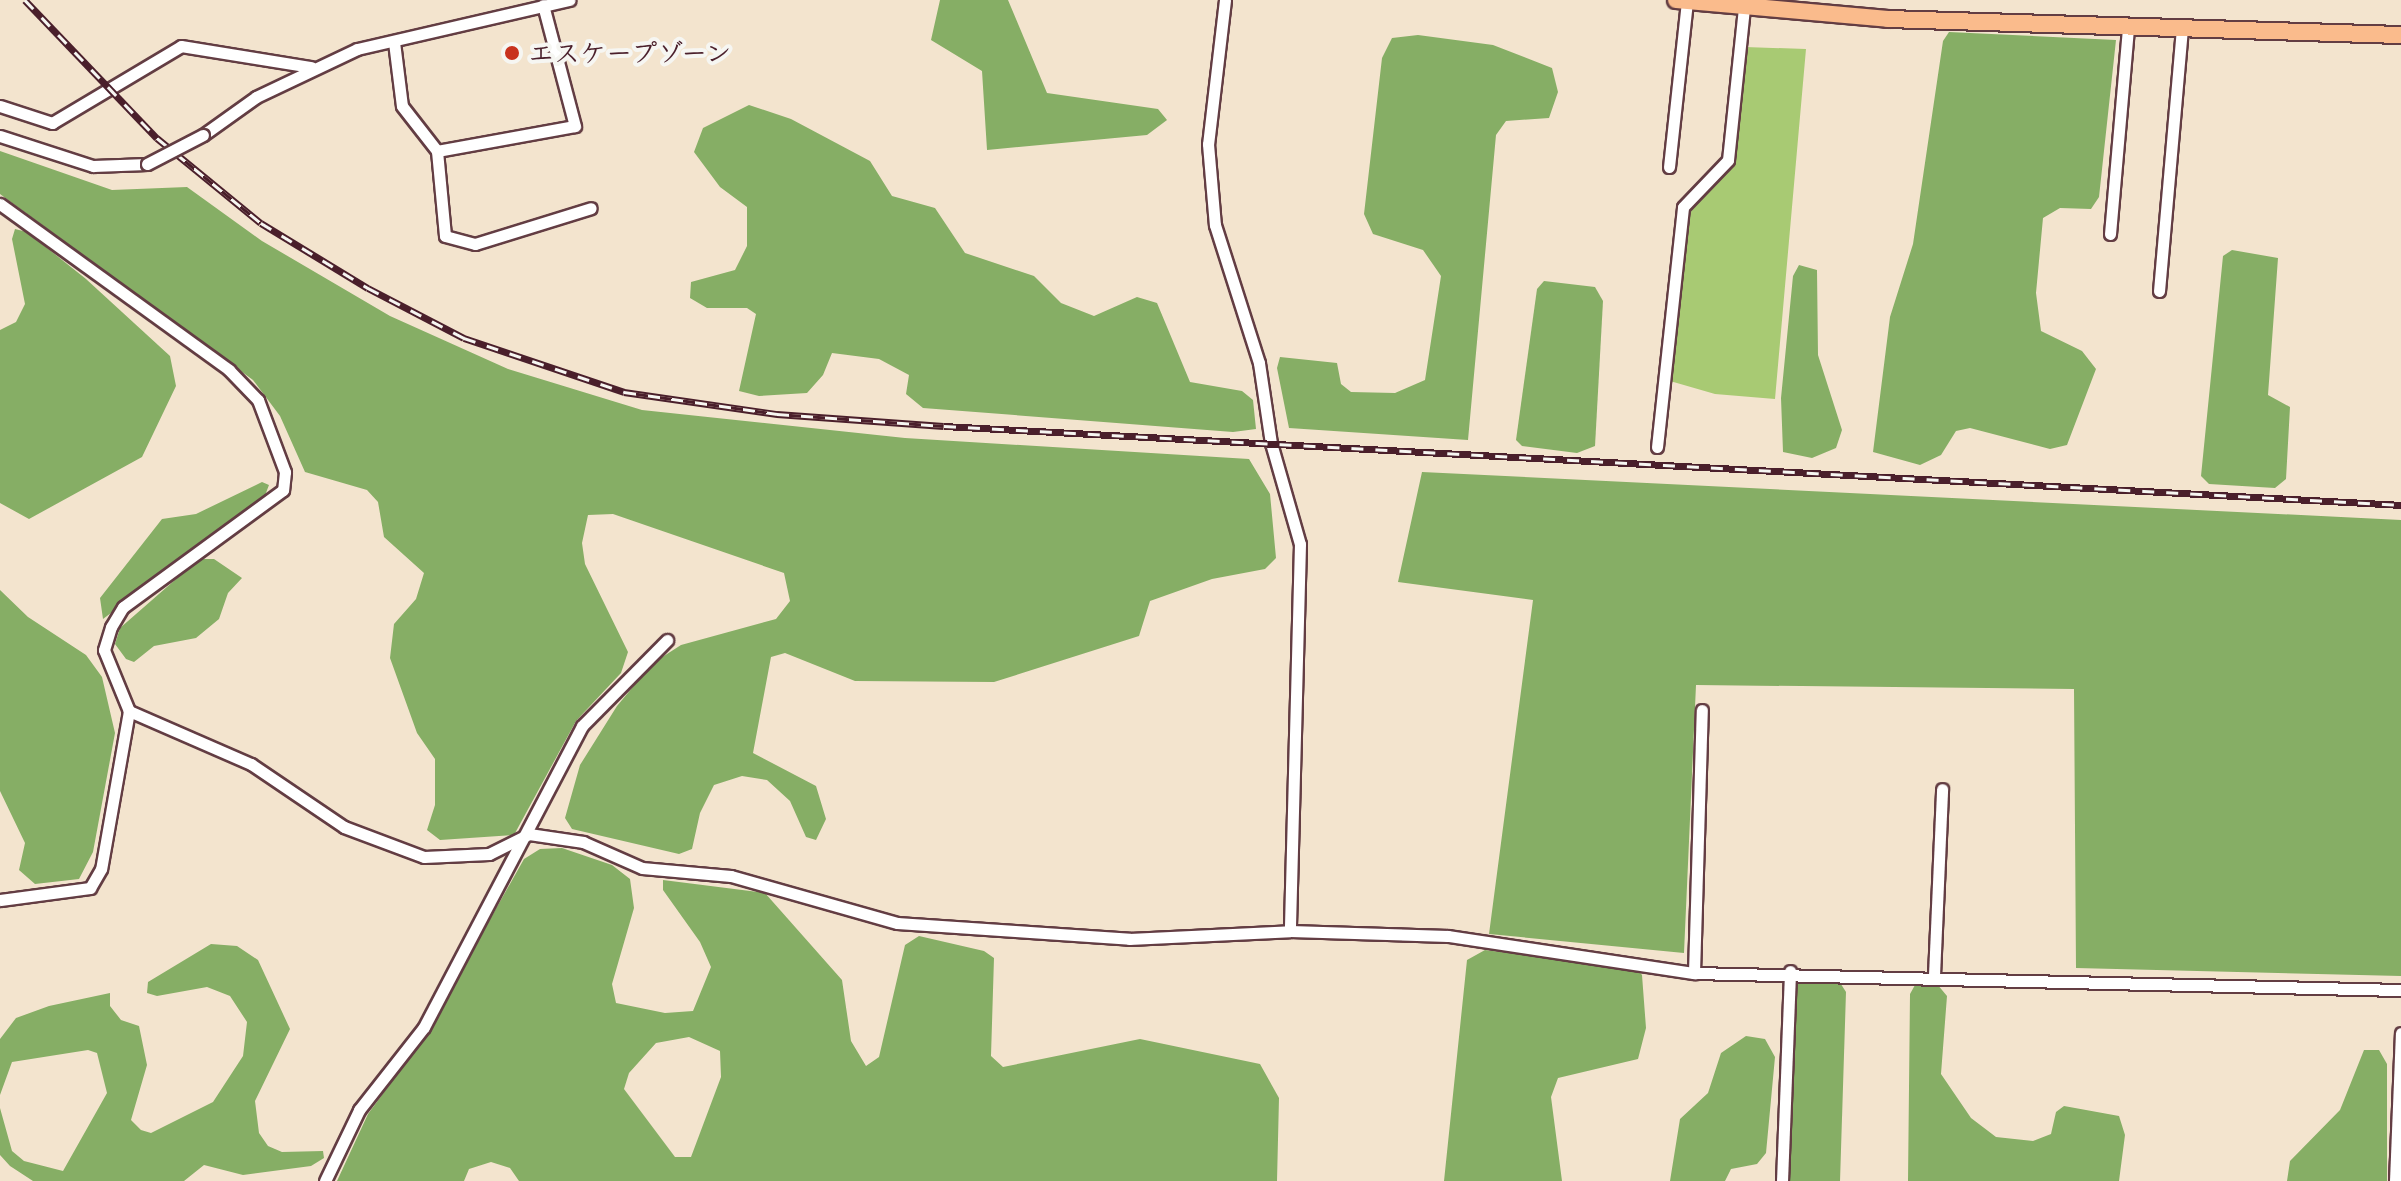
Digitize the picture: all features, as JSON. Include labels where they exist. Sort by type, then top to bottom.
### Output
[{"type":"highway","points":[[1682,1],[1888,19],[2401,35]]},
{"type":"street","points":[[0,136],[93,166],[147,164],[203,135],[311,67],[394,42],[569,0]]},
{"type":"street","points":[[1225,0],[1208,144],[1215,225],[1259,363],[1271,443],[1300,544],[1290,931]]},
{"type":"street","points":[[1669,167],[1682,1]]},
{"type":"street","points":[[437,151],[575,126],[543,5]]},
{"type":"street","points":[[1657,447],[1683,207],[1728,160],[1744,7]]},
{"type":"street","points":[[2110,234],[2128,27]]},
{"type":"street","points":[[2159,291],[2182,29]]},
{"type":"street","points":[[394,42],[402,106],[437,151],[445,236],[475,244],[591,208]]},
{"type":"street","points":[[0,106],[52,123],[181,46],[311,67]]},
{"type":"street","points":[[0,204],[229,370],[258,400],[285,472],[283,490],[123,607],[104,650],[129,711],[101,869],[90,888],[0,900]]},
{"type":"street","points":[[325,1181],[359,1110],[424,1027],[529,834],[555,770],[582,726],[667,640]]},
{"type":"street","points":[[1694,973],[1702,710]]},
{"type":"street","points":[[129,711],[251,764],[344,827],[424,857],[489,854],[529,834],[583,842],[642,868],[731,876],[897,923],[1129,939],[1290,931],[1448,936],[1694,973],[1790,971],[2401,990]]},
{"type":"street","points":[[1934,975],[1942,789]]},
{"type":"street","points":[[1782,1181],[1790,971]]},
{"type":"street","points":[[2395,1181],[2401,1033]]},
{"type":"green space","points":[[940,0],[1008,0],[1047,93],[1158,109],[1167,120],[1147,135],[987,150],[982,71],[931,40]]},
{"type":"green space","points":[[1949,32],[2116,40],[2099,197],[2091,209],[2060,208],[2043,218],[2036,293],[2041,331],[2082,351],[2096,369],[2067,445],[2050,449],[1970,428],[1956,431],[1941,455],[1920,465],[1873,452],[1890,317],[1913,244],[1943,41]]},
{"type":"green space","points":[[1418,35],[1493,45],[1552,68],[1558,92],[1549,118],[1506,121],[1496,135],[1468,440],[1289,428],[1277,368],[1280,357],[1337,363],[1341,384],[1351,392],[1395,393],[1425,380],[1441,276],[1423,250],[1373,234],[1364,214],[1382,58],[1392,38]]},
{"type":"green space","points":[[1745,47],[1806,49],[1775,399],[1715,394],[1670,381],[1688,211],[1732,166]]},
{"type":"green space","points":[[749,105],[791,119],[870,161],[892,196],[935,208],[965,253],[1034,276],[1061,303],[1094,316],[1137,297],[1157,303],[1190,382],[1242,391],[1253,400],[1256,429],[1233,432],[923,408],[906,394],[909,375],[879,359],[832,353],[823,375],[807,393],[759,396],[739,391],[756,314],[747,308],[707,308],[690,298],[691,282],[735,270],[747,246],[747,207],[720,187],[694,152],[703,128]]},
{"type":"green space","points":[[0,151],[112,190],[187,187],[262,241],[390,316],[508,369],[642,410],[905,438],[1249,459],[1270,494],[1276,558],[1265,569],[1212,579],[1150,601],[1139,636],[994,682],[855,681],[785,653],[771,657],[753,753],[816,786],[826,819],[816,840],[806,837],[790,801],[767,780],[742,776],[714,785],[700,813],[692,849],[679,854],[572,829],[565,818],[580,765],[617,706],[653,663],[681,645],[776,619],[790,601],[784,573],[613,514],[588,515],[582,543],[585,564],[628,652],[621,673],[576,721],[514,835],[440,840],[427,830],[435,805],[435,759],[417,733],[390,658],[394,624],[416,599],[424,573],[384,537],[378,502],[367,490],[305,472],[280,416],[253,380],[0,194]]},
{"type":"green space","points":[[15,229],[27,232],[86,279],[170,356],[176,386],[142,457],[29,519],[0,503],[0,330],[16,322],[25,304],[12,239]]},
{"type":"green space","points":[[2232,250],[2278,258],[2268,395],[2290,407],[2286,479],[2275,488],[2209,484],[2201,476],[2223,256]]},
{"type":"green space","points":[[1799,265],[1817,270],[1818,355],[1842,430],[1836,448],[1812,458],[1783,452],[1781,398],[1793,276]]},
{"type":"green space","points":[[1544,281],[1595,287],[1603,301],[1595,446],[1577,453],[1522,446],[1516,440],[1537,289]]},
{"type":"green space","points":[[1422,472],[2401,520],[2401,976],[2076,968],[2074,689],[1696,685],[1684,953],[1489,934],[1533,600],[1398,582]]},
{"type":"green space","points":[[262,482],[269,485],[264,498],[103,619],[100,598],[162,519],[196,514]]},
{"type":"green space","points":[[199,559],[214,559],[242,578],[228,593],[219,619],[196,638],[154,646],[134,662],[126,659],[115,644],[120,628]]},
{"type":"green space","points":[[0,590],[28,617],[86,655],[102,677],[115,733],[93,852],[79,879],[35,884],[19,870],[25,843],[0,791]]},
{"type":"green space","points":[[562,848],[612,865],[630,879],[634,908],[612,984],[616,1003],[665,1013],[693,1011],[711,967],[700,942],[663,890],[663,880],[765,893],[842,980],[851,1041],[866,1066],[879,1057],[905,945],[919,936],[984,951],[994,958],[991,1056],[1003,1067],[1140,1039],[1260,1064],[1279,1098],[1277,1181],[519,1181],[510,1168],[491,1162],[469,1169],[464,1181],[337,1181],[368,1114],[421,1042],[524,859],[540,849]],"holes":[[[689,1037],[720,1051],[721,1077],[691,1157],[675,1157],[624,1089],[629,1073],[656,1043]]]},
{"type":"green space","points":[[211,944],[237,946],[258,960],[290,1029],[255,1101],[259,1133],[268,1146],[282,1152],[323,1151],[324,1158],[311,1166],[243,1175],[204,1165],[184,1181],[33,1181],[10,1166],[0,1155],[0,1108],[12,1151],[24,1161],[63,1171],[107,1093],[97,1053],[88,1050],[12,1062],[0,1095],[0,1039],[16,1018],[49,1006],[110,993],[110,1006],[121,1020],[139,1026],[147,1065],[131,1120],[141,1130],[151,1133],[213,1102],[243,1056],[247,1022],[230,996],[207,987],[157,996],[147,993],[148,982]]},
{"type":"green space","points":[[1485,950],[1638,970],[1642,975],[1646,1028],[1638,1059],[1558,1078],[1551,1097],[1562,1181],[1444,1181],[1467,960]]},
{"type":"green space","points":[[1801,979],[1839,981],[1846,992],[1840,1181],[1784,1181],[1795,983]]},
{"type":"green space","points":[[1937,984],[1947,996],[1941,1074],[1971,1118],[1996,1137],[2033,1141],[2051,1134],[2056,1112],[2064,1106],[2119,1116],[2125,1135],[2119,1181],[1908,1181],[1910,994],[1915,985]]},
{"type":"green space","points":[[1746,1036],[1765,1039],[1775,1057],[1766,1153],[1757,1164],[1731,1169],[1725,1181],[1670,1181],[1680,1119],[1708,1093],[1721,1053]]},
{"type":"green space","points":[[2364,1050],[2379,1050],[2387,1064],[2387,1181],[2287,1181],[2290,1161],[2340,1110]]},
{"type":"railway","points":[[25,0],[157,138],[261,223],[368,288],[464,338],[624,392],[777,414],[944,426],[2401,505]]},
{"type":"place","name":"エスケープゾーン","points":[[512,53]]}]
